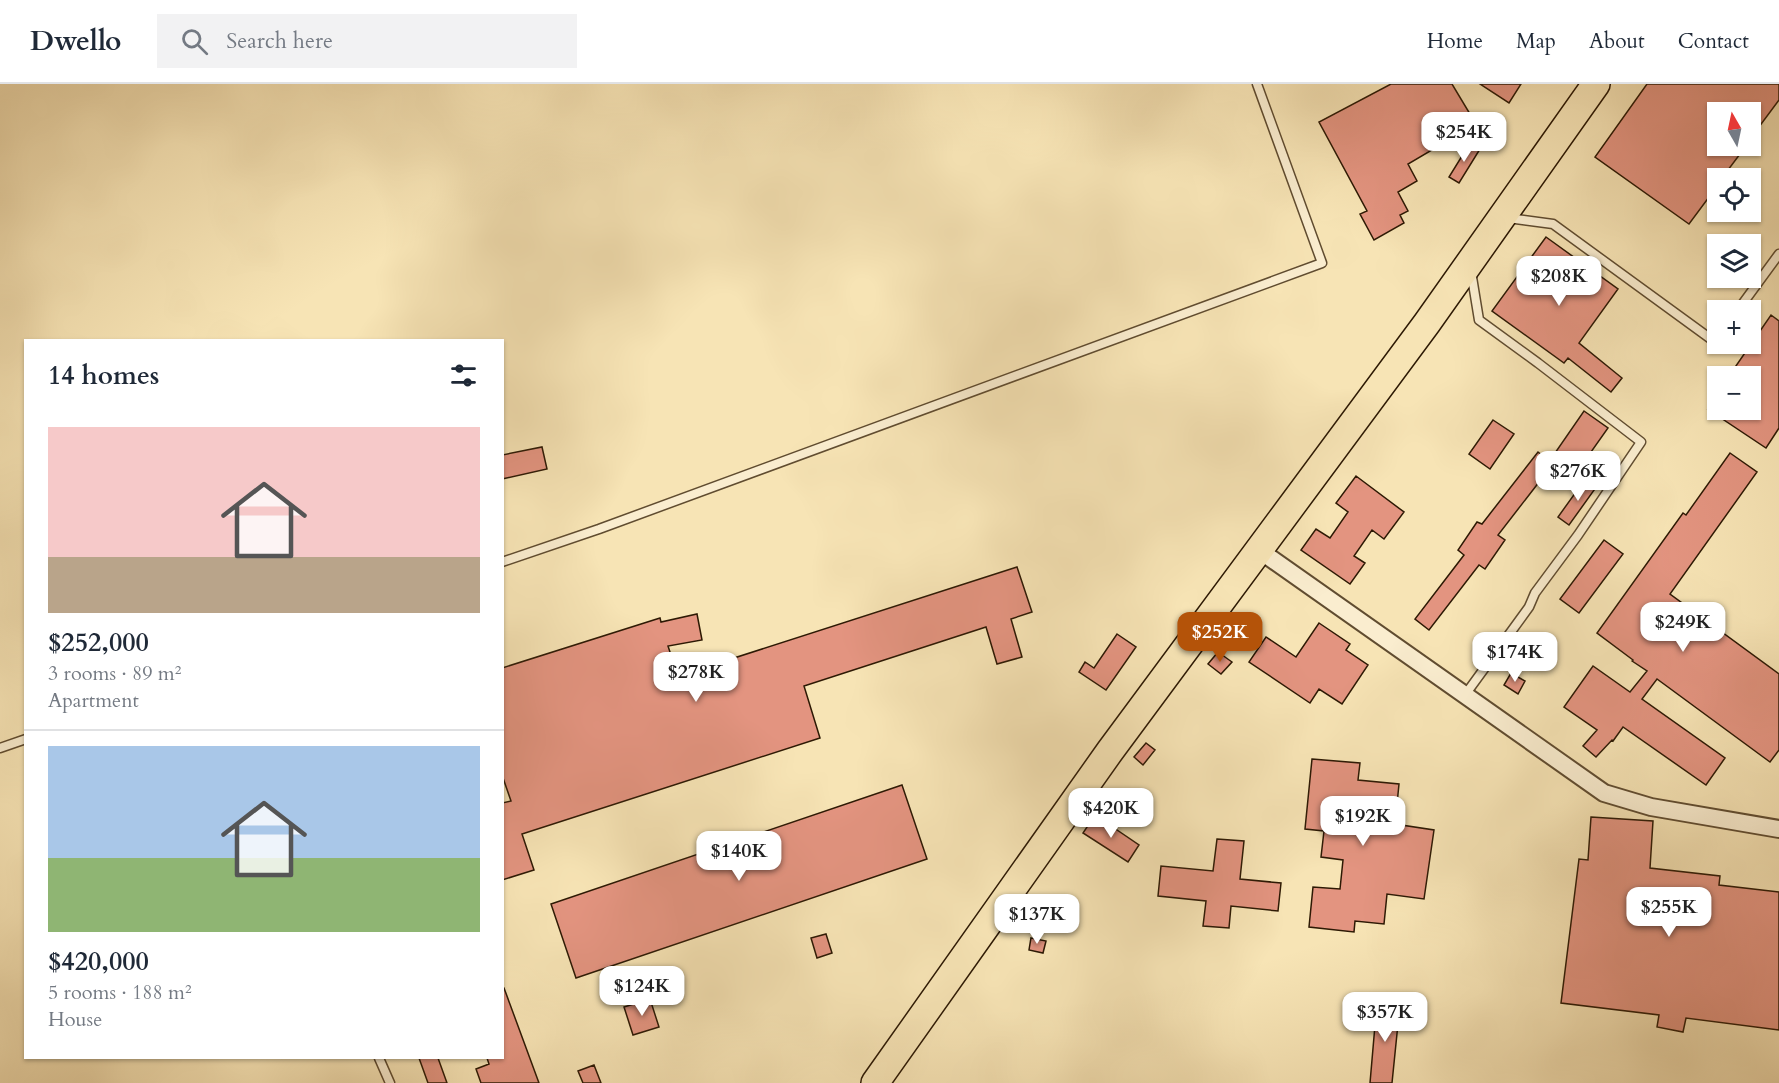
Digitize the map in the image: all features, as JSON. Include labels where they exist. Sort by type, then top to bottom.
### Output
[{"type":"main road","points":[[875,1083],[1110,751],[1427,323],[1596,84]]},
{"type":"street","points":[[1259,549],[1604,793],[1651,807],[1779,829]]},
{"type":"lane","points":[[504,561],[622,521],[1323,263],[1257,84]]},
{"type":"lane","points":[[1502,217],[1552,224],[1707,336]]},
{"type":"lane","points":[[1745,300],[1779,254]]},
{"type":"lane","points":[[1465,695],[1529,607],[1535,593],[1578,535],[1641,442],[1479,320],[1470,262]]},
{"type":"lane","points":[[0,748],[24,739]]},
{"type":"lane","points":[[379,1059],[390,1083]]},
{"type":"building","points":[[1391,84],[1452,84],[1476,124],[1408,164],[1417,181],[1398,192],[1408,211],[1400,215],[1404,223],[1374,240],[1360,214],[1367,211],[1319,122]]},
{"type":"building","points":[[1480,84],[1521,84],[1509,103]]},
{"type":"building","points":[[1647,84],[1779,84],[1779,100],[1761,124],[1761,102],[1707,102],[1707,156],[1738,156],[1730,168],[1707,168],[1707,200],[1689,224],[1595,157]]},
{"type":"building","points":[[1470,143],[1480,149],[1459,183],[1449,177]]},
{"type":"building","points":[[1546,237],[1618,289],[1579,343],[1622,378],[1611,392],[1568,358],[1564,363],[1492,311]]},
{"type":"building","points":[[1771,315],[1779,321],[1779,428],[1766,448],[1724,420],[1761,420],[1761,366],[1736,366],[1744,354],[1761,354],[1761,330]]},
{"type":"building","points":[[1584,411],[1608,428],[1579,469],[1555,453]]},
{"type":"building","points":[[1493,420],[1514,434],[1490,469],[1469,454]]},
{"type":"building","points":[[542,447],[547,469],[504,479],[504,455]]},
{"type":"building","points":[[1538,452],[1553,464],[1498,535],[1505,540],[1485,569],[1479,565],[1429,630],[1415,619],[1464,555],[1458,550],[1477,522],[1482,524]]},
{"type":"building","points":[[1730,453],[1757,472],[1670,594],[1779,674],[1779,750],[1770,762],[1657,679],[1642,699],[1725,758],[1706,785],[1623,727],[1613,741],[1596,757],[1583,746],[1597,730],[1564,707],[1593,666],[1630,692],[1647,671],[1597,633],[1683,513],[1686,515]]},
{"type":"building","points":[[1356,476],[1404,512],[1384,539],[1372,530],[1354,556],[1365,563],[1350,584],[1301,550],[1316,529],[1330,538],[1348,512],[1336,503]]},
{"type":"building","points":[[1586,478],[1597,486],[1569,525],[1558,517]]},
{"type":"building","points":[[1604,540],[1623,554],[1579,613],[1560,599]]},
{"type":"building","points":[[1017,567],[1032,612],[1011,619],[1022,657],[997,664],[986,627],[804,686],[820,738],[522,834],[534,870],[504,879],[504,803],[511,801],[504,781],[504,667],[660,618],[661,622],[697,614],[702,640],[668,646],[678,676]]},
{"type":"building","points":[[1319,623],[1350,644],[1346,650],[1368,665],[1342,704],[1319,689],[1310,703],[1249,662],[1266,637],[1296,657]]},
{"type":"building","points":[[1117,634],[1136,647],[1106,690],[1079,672],[1085,662],[1094,668]]},
{"type":"building","points":[[1541,642],[1545,659],[1531,662],[1527,645]]},
{"type":"building","points":[[1218,652],[1232,662],[1221,674],[1208,664]]},
{"type":"building","points":[[1511,673],[1525,681],[1518,694],[1504,685]]},
{"type":"building","points":[[1146,743],[1155,750],[1143,765],[1134,757]]},
{"type":"building","points":[[1312,759],[1360,763],[1358,780],[1399,784],[1395,824],[1434,830],[1424,899],[1387,894],[1384,924],[1355,921],[1354,932],[1309,927],[1313,887],[1340,889],[1343,860],[1321,857],[1324,831],[1305,829]]},
{"type":"building","points":[[902,785],[927,859],[576,978],[551,904]]},
{"type":"building","points":[[1095,815],[1139,845],[1128,862],[1083,833]]},
{"type":"building","points":[[1591,817],[1653,821],[1650,868],[1720,876],[1719,885],[1779,892],[1779,1030],[1686,1018],[1683,1032],[1657,1027],[1659,1015],[1561,1003],[1579,859],[1588,860]]},
{"type":"building","points":[[1217,839],[1244,841],[1240,879],[1281,883],[1278,911],[1231,906],[1229,928],[1203,926],[1206,901],[1158,896],[1161,866],[1213,871]]},
{"type":"building","points":[[826,934],[832,953],[817,958],[811,938]]},
{"type":"building","points":[[1031,938],[1046,941],[1043,953],[1029,950]]},
{"type":"building","points":[[504,988],[539,1083],[481,1083],[476,1069],[489,1064],[487,1059],[504,1059]]},
{"type":"building","points":[[650,999],[659,1027],[633,1035],[624,1007]]},
{"type":"building","points":[[1377,1002],[1400,1004],[1392,1083],[1370,1083]]},
{"type":"building","points":[[419,1059],[438,1059],[447,1083],[428,1083]]},
{"type":"building","points":[[594,1065],[601,1083],[583,1083],[578,1071]]}]
